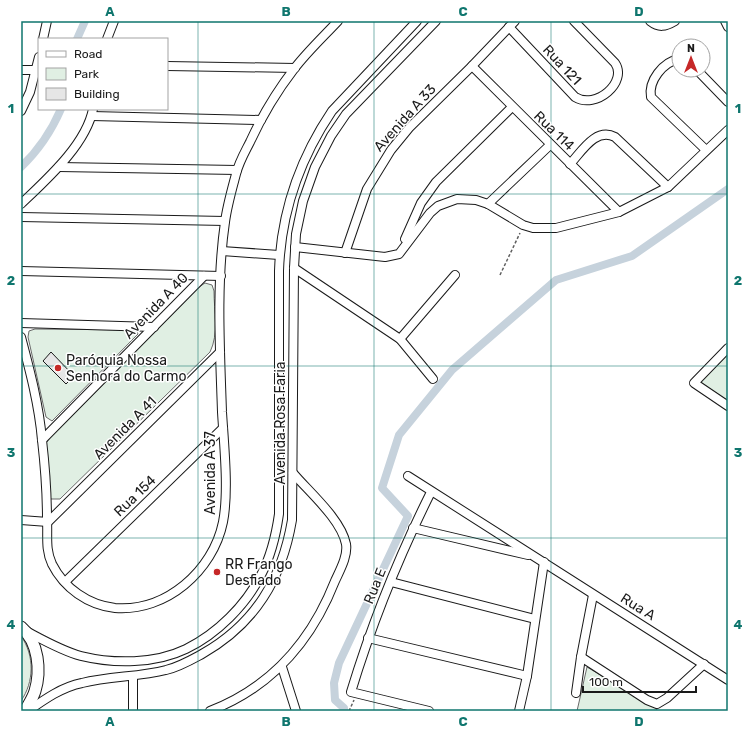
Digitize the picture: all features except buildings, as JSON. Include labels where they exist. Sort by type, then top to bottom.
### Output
[{"type":"main road","points":[[22,627],[36,654],[39,673],[35,692],[25,711]]},
{"type":"street","points":[[43,38],[47,21]]},
{"type":"street","points":[[107,38],[114,21]]},
{"type":"street","name":"Avenida A 37","points":[[21,337],[35,393],[42,440],[48,522],[46,541],[48,553],[53,566],[65,582],[84,598],[98,604],[115,608],[135,607],[157,601],[179,591],[199,571],[213,549],[223,522],[225,491],[220,352],[221,276],[225,221],[237,170],[261,120],[295,68],[338,21]]},
{"type":"street","name":"Avenida Rosa Faria","points":[[22,627],[49,643],[80,656],[104,660],[139,661],[186,649],[215,630],[232,615],[261,576],[273,546],[279,514],[279,255],[282,226],[292,190],[300,168],[321,126],[332,110],[417,21]]},
{"type":"street","name":"Avenida Rosa Faria","points":[[28,711],[46,698],[81,683],[169,670],[186,663],[225,640],[243,625],[255,611],[274,581],[283,561],[292,520],[294,270],[299,215],[315,167],[331,136],[346,114],[436,21]]},
{"type":"street","name":"Rua 121","points":[[512,24],[575,96],[584,101],[594,100],[603,96],[613,86],[618,78],[618,69],[615,63],[574,21]]},
{"type":"street","points":[[650,21],[656,26],[666,26],[675,21]]},
{"type":"street","points":[[725,21],[728,27]]},
{"type":"street","name":"Avenida A 33","points":[[345,253],[362,202],[381,164],[409,128],[512,24]]},
{"type":"street","points":[[671,62],[667,64],[650,86],[652,97],[706,150]]},
{"type":"street","points":[[21,70],[38,63]]},
{"type":"street","points":[[21,111],[30,92],[38,63]]},
{"type":"street","points":[[168,66],[295,68]]},
{"type":"street","name":"Rua 114","points":[[472,66],[619,212]]},
{"type":"street","points":[[705,78],[728,102]]},
{"type":"street","points":[[295,247],[385,257],[399,254],[421,203],[436,182],[512,107]]},
{"type":"street","points":[[21,204],[60,167],[77,144],[92,112],[261,120]]},
{"type":"street","points":[[401,248],[430,213],[438,206],[457,199],[476,200],[488,204],[523,225],[533,228],[556,228],[619,212],[668,186],[728,130]]},
{"type":"street","points":[[570,164],[595,137],[601,134],[608,134],[615,137],[668,186]]},
{"type":"street","points":[[488,204],[550,145]]},
{"type":"street","points":[[60,167],[237,170]]},
{"type":"street","points":[[21,217],[225,221]]},
{"type":"street","points":[[222,251],[279,255]]},
{"type":"street","points":[[279,271],[294,270],[400,339],[433,379]]},
{"type":"street","points":[[21,271],[221,276]]},
{"type":"street","points":[[400,339],[455,275]]},
{"type":"street","name":"Avenida A 40","points":[[42,440],[204,276]]},
{"type":"street","points":[[21,323],[154,328]]},
{"type":"street","points":[[728,348],[694,383],[728,406]]},
{"type":"street","name":"Avenida A 41","points":[[48,522],[220,352]]},
{"type":"street","points":[[279,420],[293,419]]},
{"type":"street","name":"Rua 154","points":[[65,582],[223,428]]},
{"type":"street","points":[[210,711],[221,707],[254,687],[282,667],[300,646],[316,622],[334,586],[344,560],[346,545],[343,534],[335,521],[293,473]]},
{"type":"street","name":"Rua A","points":[[408,476],[728,680]]},
{"type":"street","name":"Rua E","points":[[354,692],[368,638],[413,528],[431,492]]},
{"type":"street","points":[[21,520],[48,522]]},
{"type":"street","name":"Rua A","points":[[413,528],[534,557]]},
{"type":"street","points":[[519,711],[527,676],[544,562]]},
{"type":"street","points":[[391,582],[535,620]]},
{"type":"street","points":[[576,693],[581,657],[593,595]]},
{"type":"street","points":[[368,638],[527,676]]},
{"type":"street","points":[[581,657],[646,700],[657,704],[667,698],[704,664]]},
{"type":"street","points":[[282,667],[296,711]]},
{"type":"street","points":[[133,676],[133,711]]},
{"type":"street","points":[[354,692],[429,711]]},
{"type":"path","points":[[500,275],[523,225]]},
{"type":"path","points":[[349,711],[354,692]]},
{"type":"green space","points":[[205,283],[212,285],[214,291],[215,330],[213,345],[210,352],[60,499],[51,499],[48,495],[46,443],[199,287]]},
{"type":"green space","points":[[35,329],[136,330],[138,334],[52,421],[46,417],[28,337],[29,331]]},
{"type":"green space","points":[[728,353],[728,401],[700,382]]},
{"type":"green space","points":[[21,636],[29,652],[31,669],[28,686],[21,701]]},
{"type":"green space","points":[[587,667],[657,709],[656,711],[577,711]]},
{"type":"waterway","points":[[77,38],[85,21]]},
{"type":"waterway","points":[[21,167],[44,140],[60,110]]},
{"type":"waterway","points":[[344,711],[344,708],[335,700],[334,683],[339,663],[408,516],[382,488],[399,435],[452,370],[556,280],[632,256],[728,189]]},
{"type":"place","name":"Paróquia Nossa Senhora do Carmo","points":[[58,368]]},
{"type":"place","name":"RR Frango Desfiado","points":[[217,572]]}]
